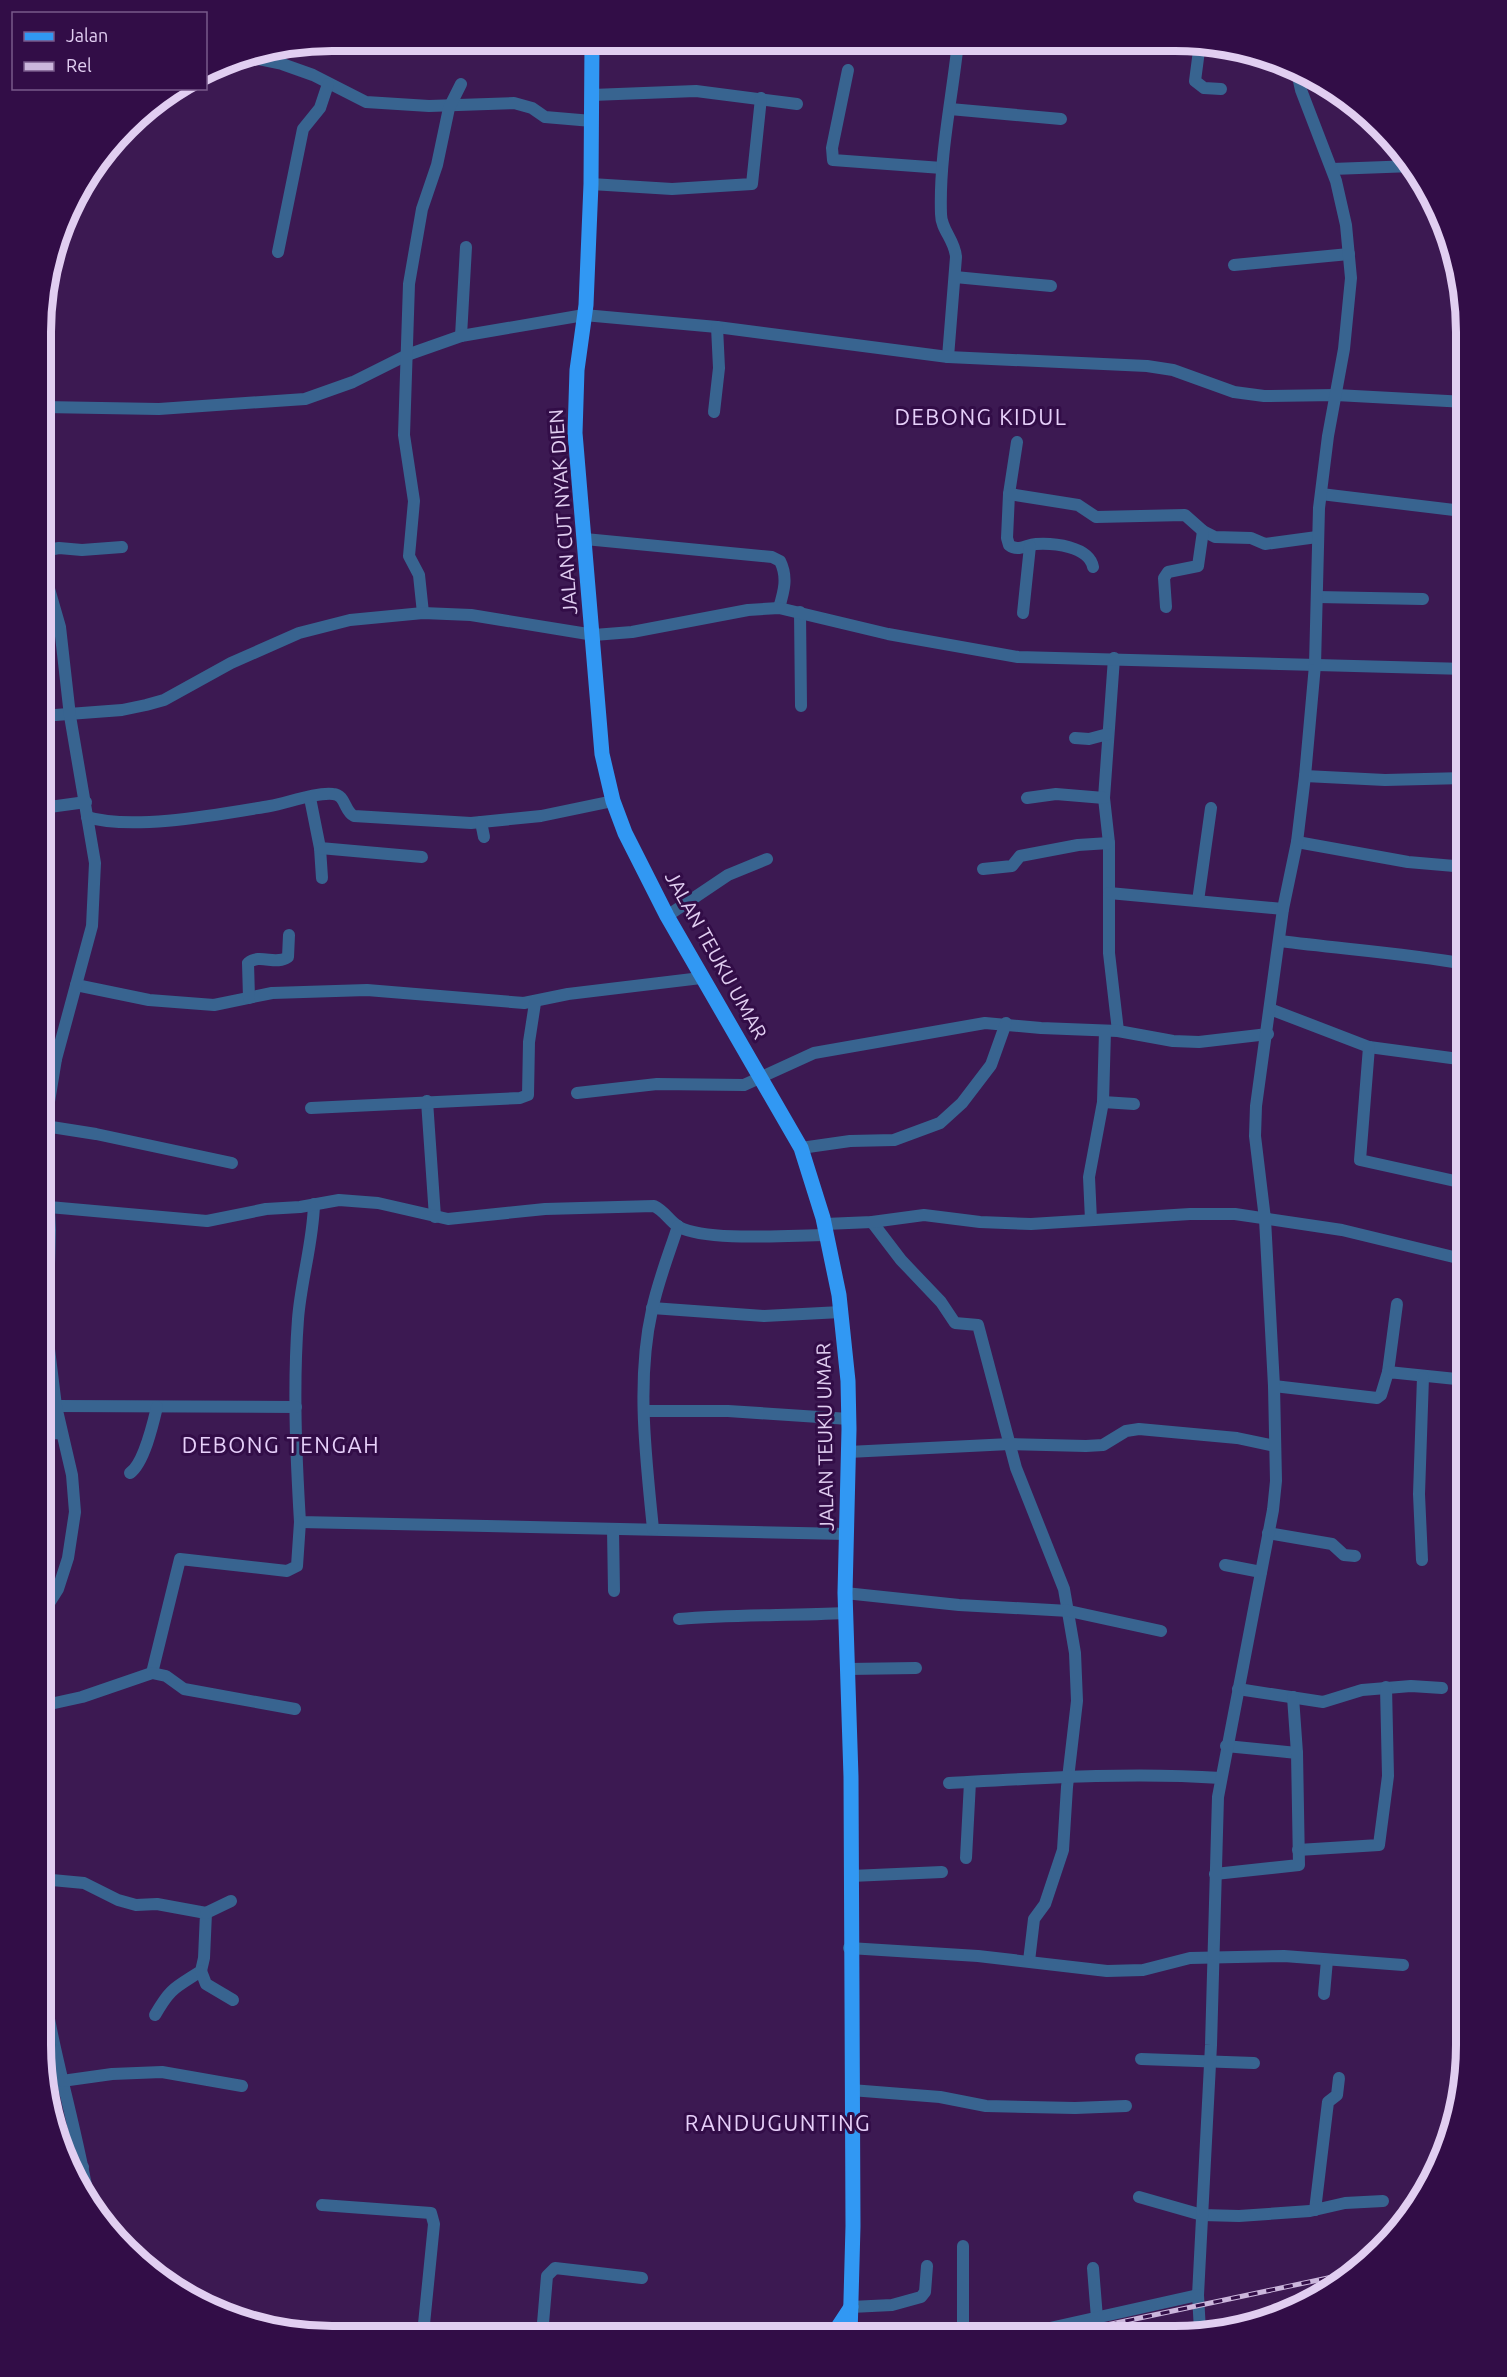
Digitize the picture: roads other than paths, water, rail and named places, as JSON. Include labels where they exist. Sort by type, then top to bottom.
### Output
[{"type":"main road","name":"JALAN CUT NYAK DIEN","points":[[592,51],[591,184],[584,315],[577,370],[575,433],[594,635],[601,744],[613,801],[626,833]]},
{"type":"main road","name":"JALAN TEUKU UMAR","points":[[626,833],[701,978],[801,1148],[825,1229],[842,1312],[849,1419],[845,1593],[851,1876],[849,1948],[850,2326]]},
{"type":"main road","points":[[839,2326],[851,2307]]},
{"type":"street","points":[[948,357],[956,249],[941,217],[942,168],[957,51]]},
{"type":"street","points":[[1199,52],[1195,81],[1204,88],[1221,90]]},
{"type":"street","points":[[263,60],[282,64],[366,102],[387,105],[514,103],[532,108],[545,117],[592,121]]},
{"type":"street","points":[[848,70],[831,151],[833,160],[942,168]]},
{"type":"street","points":[[1200,2325],[1198,2295],[1221,1778],[1269,1533],[1276,1481],[1274,1386],[1265,1220],[1255,1136],[1256,1106],[1268,1034],[1283,909],[1298,842],[1315,666],[1317,537],[1321,494],[1351,278],[1346,225],[1332,169],[1300,90],[1298,80]]},
{"type":"street","points":[[278,252],[303,129],[321,108],[328,84]]},
{"type":"street","points":[[423,612],[419,575],[409,556],[414,501],[404,435],[409,284],[416,236],[450,104],[461,84]]},
{"type":"street","points":[[592,95],[696,91],[797,104]]},
{"type":"street","points":[[591,184],[672,189],[752,184],[761,98]]},
{"type":"street","points":[[950,109],[1061,119]]},
{"type":"street","points":[[1332,169],[1402,166]]},
{"type":"street","points":[[461,336],[466,246]]},
{"type":"street","points":[[1234,265],[1349,255]]},
{"type":"street","points":[[955,277],[1051,286]]},
{"type":"street","points":[[51,407],[159,409],[305,399],[353,382],[407,355],[461,336],[584,315],[717,327],[948,357],[1147,366],[1173,370],[1234,392],[1264,396],[1336,395],[1456,401]]},
{"type":"street","points":[[714,412],[719,368],[717,327]]},
{"type":"street","points":[[1017,442],[1009,494],[1006,538],[1009,545],[1020,549],[1030,546],[1078,550],[1088,555],[1093,567]]},
{"type":"street","points":[[1009,494],[1078,505],[1096,517],[1185,515],[1203,531],[1215,537],[1251,538],[1265,544],[1317,537]]},
{"type":"street","points":[[1321,494],[1454,510]]},
{"type":"street","points":[[1166,607],[1164,578],[1168,572],[1193,569],[1198,566],[1203,531]]},
{"type":"street","points":[[585,539],[772,557],[780,561],[785,575],[785,590],[779,608]]},
{"type":"street","points":[[1023,613],[1030,546]]},
{"type":"street","points":[[51,550],[122,547]]},
{"type":"street","points":[[51,596],[60,627],[70,716],[95,863],[94,912],[56,1059],[51,1089]]},
{"type":"street","points":[[1317,597],[1423,598]]},
{"type":"street","points":[[51,716],[122,710],[164,700],[231,663],[299,633],[350,620],[423,612],[471,615],[594,635],[632,632],[748,610],[779,608],[888,634],[992,654],[1456,669]]},
{"type":"street","points":[[800,612],[801,706]]},
{"type":"street","points":[[1114,658],[1104,798],[1109,843],[1109,953],[1118,1031]]},
{"type":"street","points":[[1075,738],[1089,739],[1108,734]]},
{"type":"street","points":[[1305,776],[1385,780],[1456,778]]},
{"type":"street","points":[[1027,798],[1056,794],[1104,798]]},
{"type":"street","points":[[87,817],[98,820],[146,821],[338,795],[349,813],[354,816],[482,822],[541,816],[613,801]]},
{"type":"street","points":[[310,798],[320,848],[322,878]]},
{"type":"street","points":[[51,807],[86,802]]},
{"type":"street","points":[[1198,901],[1211,808]]},
{"type":"street","points":[[482,822],[484,837]]},
{"type":"street","points":[[1298,842],[1408,862],[1456,866]]},
{"type":"street","points":[[983,869],[1012,866],[1020,856],[1078,845],[1109,843]]},
{"type":"street","points":[[320,848],[422,857]]},
{"type":"street","points":[[667,916],[728,874],[767,859]]},
{"type":"street","points":[[1109,893],[1283,909]]},
{"type":"street","points":[[249,998],[248,963],[258,958],[284,960],[288,957],[289,935]]},
{"type":"street","points":[[1280,941],[1344,950],[1395,952],[1456,962]]},
{"type":"street","points":[[76,984],[160,1001],[214,1005],[272,993],[367,990],[535,1003],[568,994],[701,978]]},
{"type":"street","points":[[311,1108],[519,1098],[528,1095],[529,1042],[535,1003]]},
{"type":"street","points":[[1270,1010],[1369,1047],[1456,1059]]},
{"type":"street","points":[[576,1093],[657,1084],[734,1087],[814,1053],[843,1046],[985,1023],[1118,1031],[1173,1041],[1199,1042],[1268,1034]]},
{"type":"street","points":[[801,1148],[850,1141],[894,1140],[940,1123],[962,1103],[991,1065],[1006,1023]]},
{"type":"street","points":[[1091,1220],[1089,1177],[1103,1102],[1105,1031]]},
{"type":"street","points":[[1369,1047],[1359,1160],[1456,1180]]},
{"type":"street","points":[[51,1056],[56,1059]]},
{"type":"street","points":[[427,1101],[435,1217]]},
{"type":"street","points":[[1103,1102],[1134,1104]]},
{"type":"street","points":[[51,1127],[96,1134],[232,1163]]},
{"type":"street","points":[[51,1207],[207,1221],[266,1209],[339,1200],[378,1203],[435,1217],[469,1219],[545,1209],[654,1206],[678,1226],[690,1231],[726,1235],[825,1229],[924,1215],[980,1222],[1031,1224],[1190,1214],[1235,1214],[1342,1230],[1456,1258]]},
{"type":"street","points":[[152,1673],[180,1559],[287,1571],[297,1566],[300,1522],[296,1407],[301,1289],[314,1204]]},
{"type":"street","points":[[872,1222],[901,1260],[941,1302],[955,1323],[978,1324],[1010,1444],[1064,1589],[1069,1611],[1077,1689],[1063,1850],[1045,1904],[1034,1919],[1029,1961]]},
{"type":"street","points":[[654,1529],[644,1446],[647,1340],[652,1308],[678,1226]]},
{"type":"street","points":[[1274,1386],[1377,1398],[1381,1395],[1388,1372],[1397,1304]]},
{"type":"street","points":[[652,1308],[764,1316],[842,1312]]},
{"type":"street","points":[[1388,1372],[1456,1379]]},
{"type":"street","points":[[51,1376],[75,1497],[75,1526],[65,1568],[58,1588],[51,1598]]},
{"type":"street","points":[[1422,1560],[1419,1494],[1423,1377]]},
{"type":"street","points":[[56,1406],[296,1407]]},
{"type":"street","points":[[130,1473],[136,1467],[149,1437],[157,1407]]},
{"type":"street","points":[[645,1411],[728,1411],[849,1419]]},
{"type":"street","points":[[848,1452],[1010,1444],[1103,1445],[1126,1431],[1139,1429],[1237,1438],[1275,1446]]},
{"type":"street","points":[[51,1434],[61,1433]]},
{"type":"street","points":[[300,1522],[847,1534]]},
{"type":"street","points":[[613,1529],[614,1591]]},
{"type":"street","points":[[1269,1533],[1332,1544],[1344,1555],[1355,1556]]},
{"type":"street","points":[[1225,1565],[1261,1572]]},
{"type":"street","points":[[845,1593],[959,1605],[1069,1611],[1161,1630]]},
{"type":"street","points":[[679,1619],[740,1614],[777,1616],[846,1613]]},
{"type":"street","points":[[848,1669],[916,1668]]},
{"type":"street","points":[[51,1704],[82,1697],[152,1673],[166,1676],[184,1689],[296,1709]]},
{"type":"street","points":[[1238,1689],[1323,1702],[1362,1690],[1386,1687],[1442,1688]]},
{"type":"street","points":[[1298,1850],[1378,1845],[1388,1776],[1386,1687]]},
{"type":"street","points":[[1215,1874],[1299,1865],[1298,1754],[1293,1697]]},
{"type":"street","points":[[1226,1746],[1298,1754]]},
{"type":"street","points":[[950,1783],[1069,1775],[1169,1774],[1221,1778]]},
{"type":"street","points":[[966,1858],[970,1782]]},
{"type":"street","points":[[851,1876],[942,1872]]},
{"type":"street","points":[[51,1880],[84,1883],[118,1900],[136,1905],[156,1904],[206,1913]]},
{"type":"street","points":[[231,1901],[213,1907],[206,1913],[204,1958],[201,1971],[206,1984],[234,2000]]},
{"type":"street","points":[[849,1948],[1029,1961],[1107,1971],[1143,1970],[1190,1958],[1284,1956],[1403,1965]]},
{"type":"street","points":[[1323,1994],[1327,1960]]},
{"type":"street","points":[[155,2014],[167,1994],[180,1982],[201,1971]]},
{"type":"street","points":[[52,2058],[62,2081],[84,2177]]},
{"type":"street","points":[[1141,2059],[1254,2063]]},
{"type":"street","points":[[62,2081],[112,2073],[162,2073],[242,2086]]},
{"type":"street","points":[[1315,2210],[1328,2102],[1337,2096],[1339,2078]]},
{"type":"street","points":[[851,2090],[940,2097],[986,2106],[1075,2108],[1126,2106]]},
{"type":"street","points":[[1139,2197],[1202,2215],[1239,2216],[1315,2210],[1345,2203],[1383,2201]]},
{"type":"street","points":[[322,2205],[431,2213],[434,2224],[424,2326]]},
{"type":"street","points":[[963,2246],[963,2326]]},
{"type":"street","points":[[851,2307],[892,2305],[921,2297],[926,2292],[927,2266]]},
{"type":"street","points":[[543,2326],[547,2276],[555,2268],[642,2278]]},
{"type":"street","points":[[1093,2268],[1097,2319]]},
{"type":"street","points":[[1063,2326],[1198,2295]]},
{"type":"railway","points":[[1102,2326],[1334,2277]]},
{"type":"district","name":"DEBONG KIDUL","points":[[981,417]]},
{"type":"district","name":"DEBONG TENGAH","points":[[281,1445]]},
{"type":"district","name":"RANDUGUNTING","points":[[778,2123]]}]
